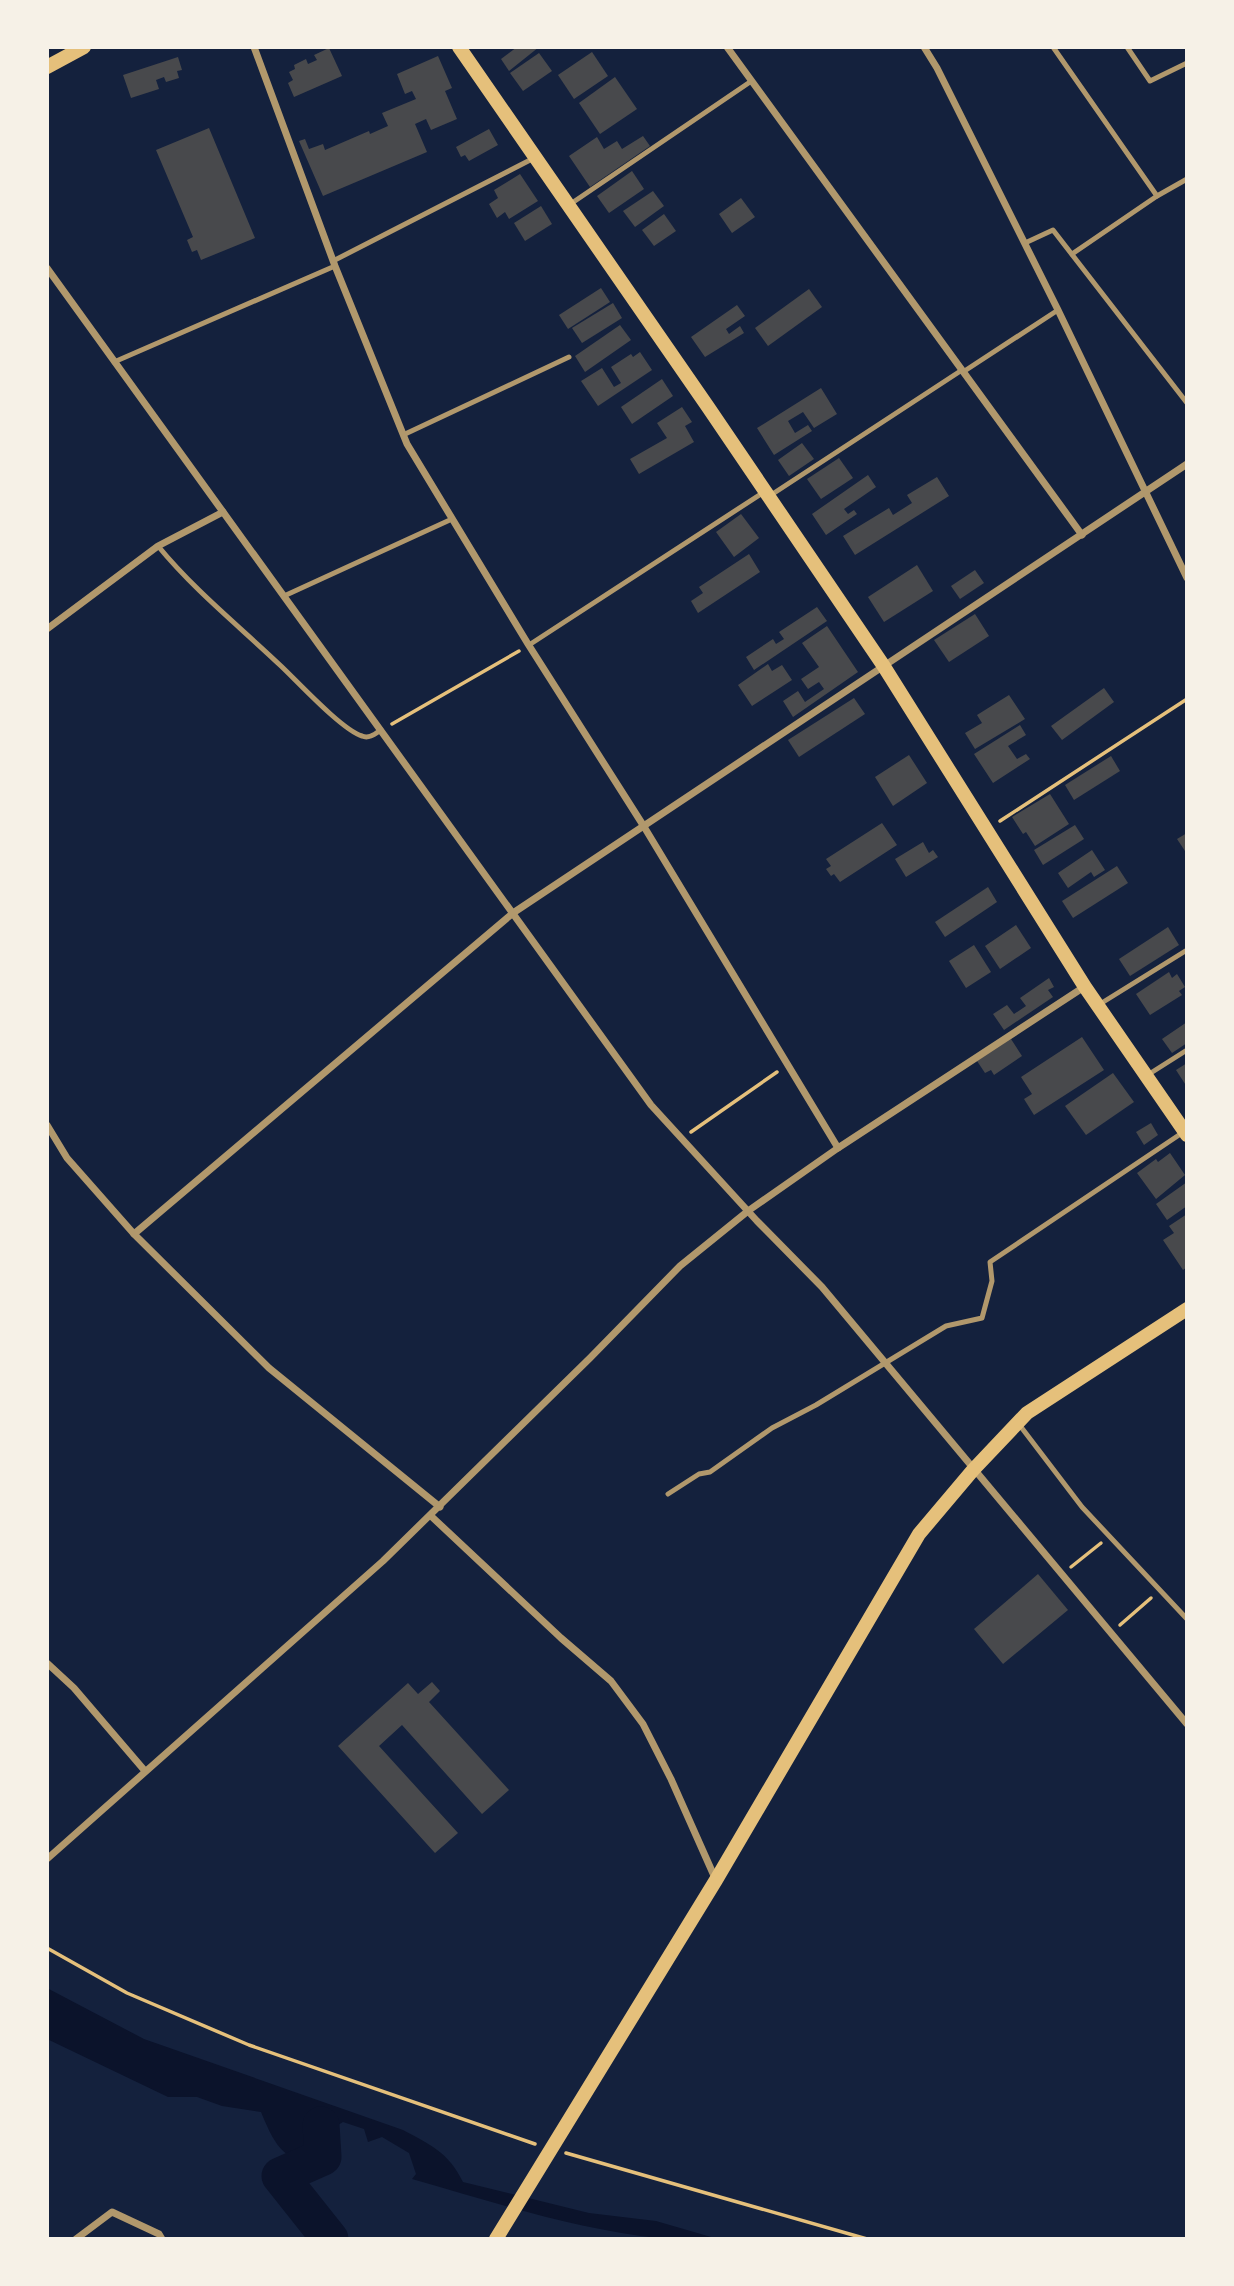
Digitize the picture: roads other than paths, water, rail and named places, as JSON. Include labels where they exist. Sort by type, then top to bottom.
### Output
[{"type":"main road","points":[[47,67],[84,47]]},
{"type":"main road","points":[[459,47],[883,666],[1085,987],[1186,1133]]},
{"type":"main road","points":[[499,2235],[716,1881],[919,1534],[973,1470],[1027,1413],[1187,1309]]},
{"type":"street","points":[[254,47],[334,264],[403,435],[838,1148]]},
{"type":"street","points":[[727,47],[1082,535]]},
{"type":"street","points":[[924,47],[1025,243],[1187,578]]},
{"type":"street","points":[[47,268],[626,1072],[681,1139],[822,1287],[1187,1724]]},
{"type":"street","points":[[134,1234],[513,913],[1187,464]]},
{"type":"street","points":[[47,629],[158,546],[223,512]]},
{"type":"street","points":[[47,1859],[383,1561],[680,1266],[748,1211],[838,1148],[1085,987]]},
{"type":"street","points":[[47,1125],[67,1158],[134,1234],[269,1368],[440,1507]]},
{"type":"street","points":[[431,1516],[611,1681],[643,1724],[671,1779],[716,1881]]},
{"type":"street","points":[[47,1663],[75,1688],[145,1770]]},
{"type":"street","points":[[76,2239],[112,2211],[159,2234],[162,2239]]},
{"type":"lane","points":[[1053,47],[1157,196]]},
{"type":"lane","points":[[1127,47],[1150,81],[1187,63]]},
{"type":"lane","points":[[569,205],[750,82]]},
{"type":"lane","points":[[114,362],[334,264],[536,158]]},
{"type":"lane","points":[[1072,254],[1157,196],[1187,179]]},
{"type":"lane","points":[[1025,243],[1053,230],[1187,402]]},
{"type":"lane","points":[[529,645],[1058,310]]},
{"type":"lane","points":[[403,435],[569,357]]},
{"type":"lane","points":[[284,596],[453,519]]},
{"type":"lane","points":[[158,546],[182,576],[247,633],[331,714],[360,736],[369,737],[381,730]]},
{"type":"lane","points":[[1098,1005],[1187,950]]},
{"type":"lane","points":[[1146,1076],[1187,1050]]},
{"type":"lane","points":[[668,1494],[699,1474],[710,1472],[772,1428],[816,1405],[946,1326],[982,1318],[992,1281],[990,1262],[1186,1133]]},
{"type":"lane","points":[[1018,1423],[1082,1507],[1187,1619]]},
{"type":"water","points":[[47,1988],[144,2039],[403,2130],[445,2156],[463,2182],[589,2213],[656,2221],[718,2239],[666,2239],[596,2228],[534,2214],[412,2179],[416,2174],[409,2153],[382,2137],[368,2142],[364,2129],[343,2122],[330,2130],[340,2141],[337,2168],[297,2160],[281,2149],[274,2140],[261,2112],[222,2106],[197,2097],[168,2097],[47,2039]]},
{"type":"waterway","points":[[321,2125],[323,2157],[280,2176],[330,2239]]}]
